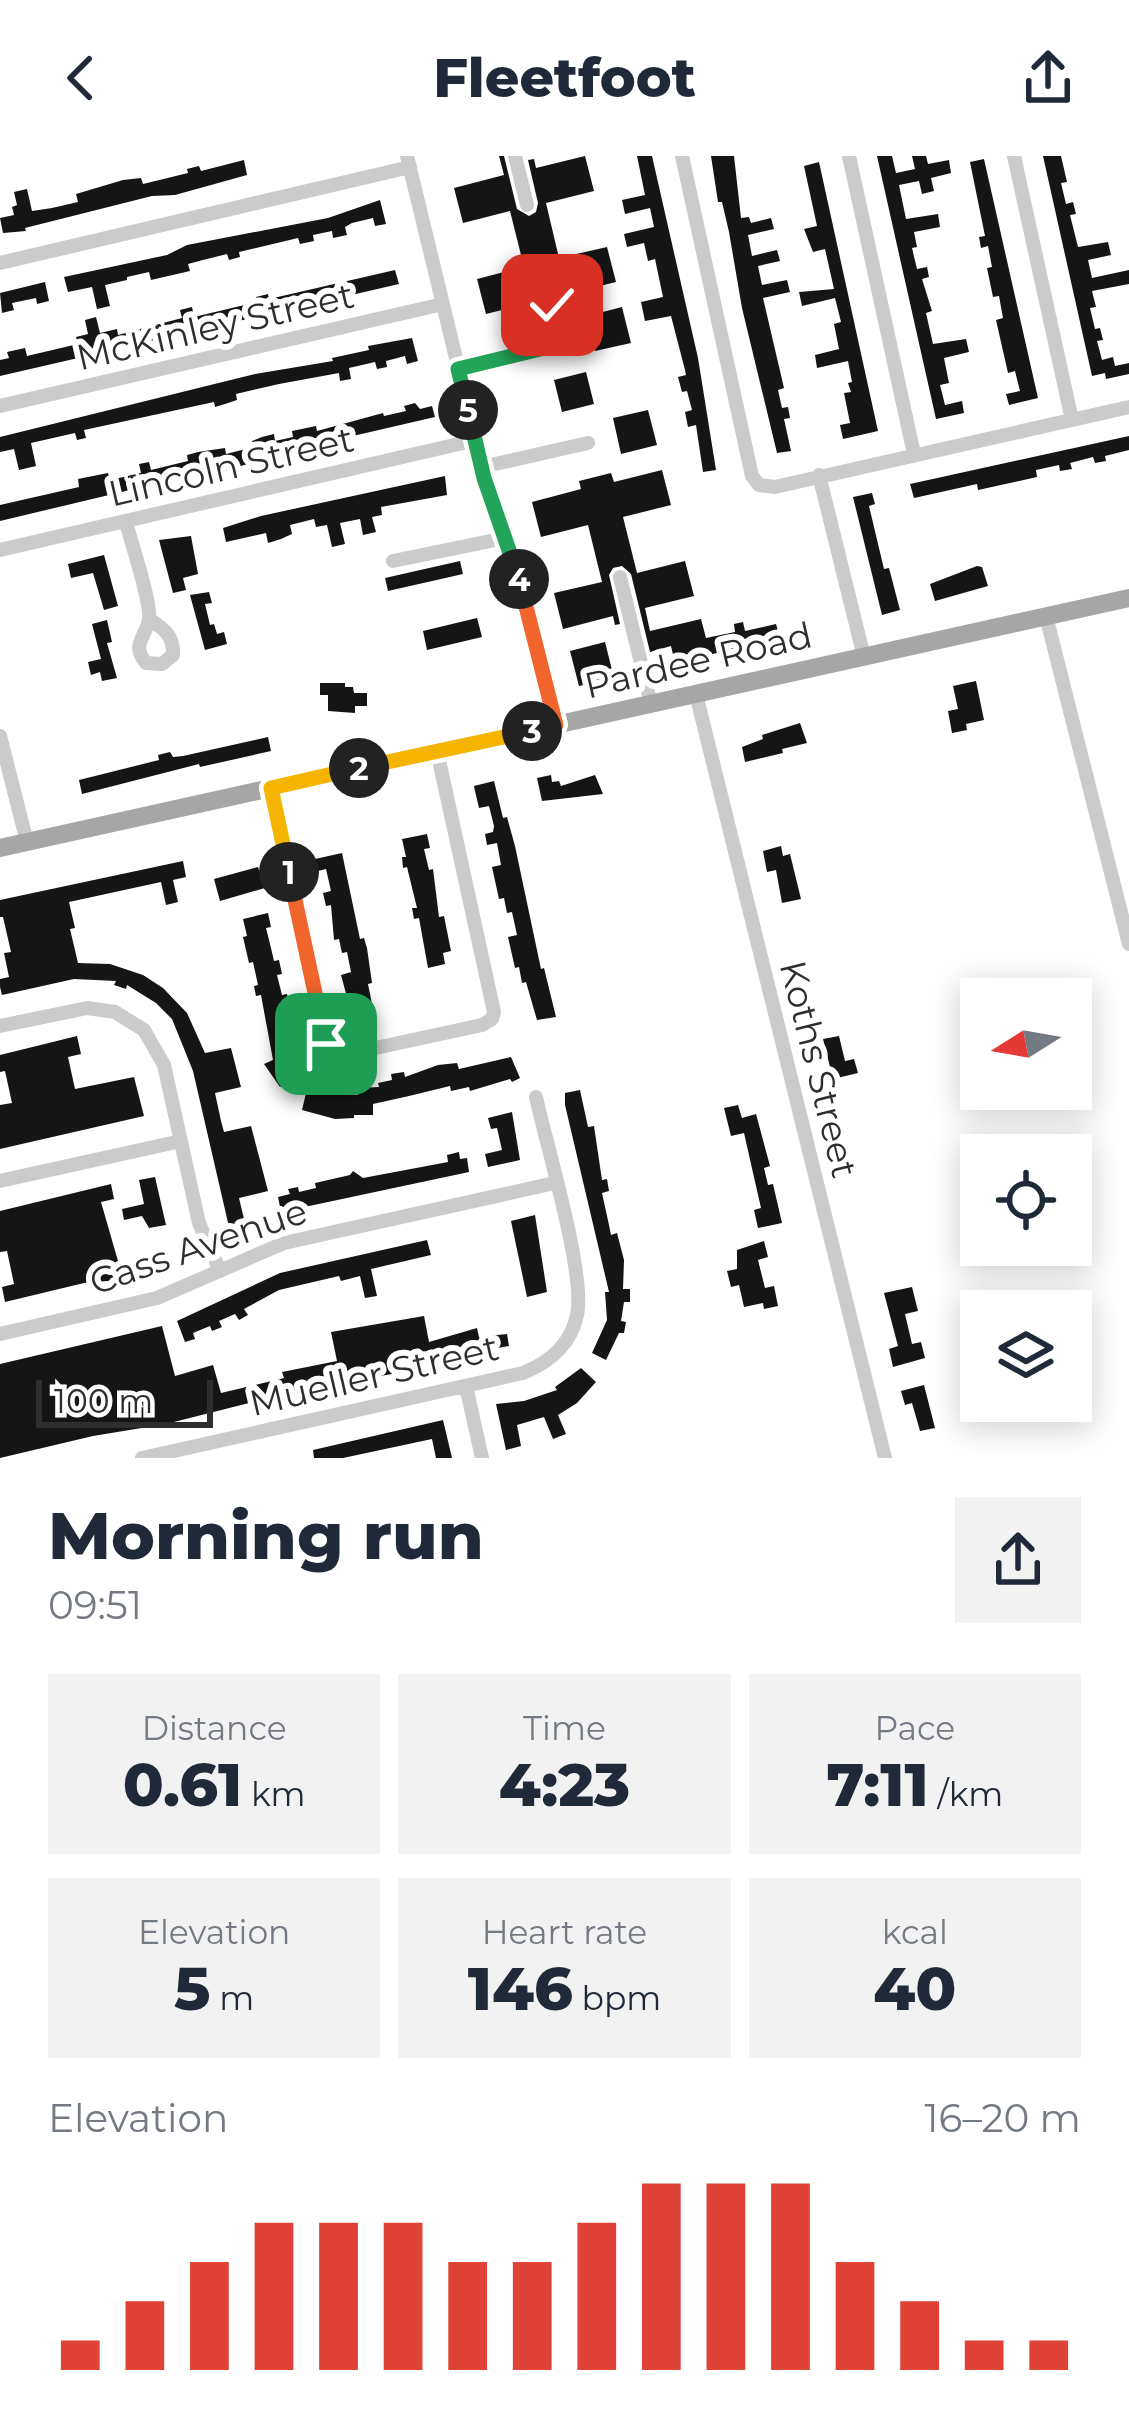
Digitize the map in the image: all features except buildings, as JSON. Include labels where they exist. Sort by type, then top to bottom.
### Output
[{"type":"main road","name":"Pardee Road","points":[[0,848],[1129,598]]},
{"type":"street","points":[[515,156],[527,205]]},
{"type":"street","points":[[682,156],[752,476],[758,485],[770,488],[1129,406]]},
{"type":"street","points":[[849,156],[914,454]]},
{"type":"street","points":[[1014,156],[1072,420]]},
{"type":"street","points":[[0,263],[409,162],[482,467],[556,725]]},
{"type":"street","name":"McKinley Street","points":[[0,406],[443,304]]},
{"type":"street","points":[[458,369],[561,344],[552,305]]},
{"type":"street","name":"Lincoln Street","points":[[0,550],[476,440]]},
{"type":"street","points":[[482,467],[588,443]]},
{"type":"street","points":[[819,475],[863,657]]},
{"type":"street","points":[[126,522],[149,619]]},
{"type":"street","points":[[393,561],[505,538]]},
{"type":"street","points":[[620,578],[651,704]]},
{"type":"street","points":[[1046,616],[1129,944]]},
{"type":"street","name":"Koths Street","points":[[696,694],[884,1458]]},
{"type":"street","points":[[0,736],[27,842]]},
{"type":"street","points":[[271,788],[329,1048],[343,1055],[482,1025],[494,1012],[437,751]]},
{"type":"street","points":[[0,1026],[88,1008],[115,1012],[144,1030],[160,1055],[200,1223],[220,1271]]},
{"type":"street","points":[[536,1097],[555,1183]]},
{"type":"street","points":[[0,1181],[181,1141]]},
{"type":"street","name":"Cass Avenue","points":[[0,1334],[136,1305],[284,1244],[555,1183]]},
{"type":"street","name":"Mueller Street","points":[[142,1458],[466,1386],[547,1361],[572,1330],[579,1296],[555,1183]]},
{"type":"street","points":[[466,1386],[482,1458]]},
{"type":"route","points":[[326,1044],[271,788],[556,725],[520,583],[484,478],[458,369],[561,344],[552,305]]}]
